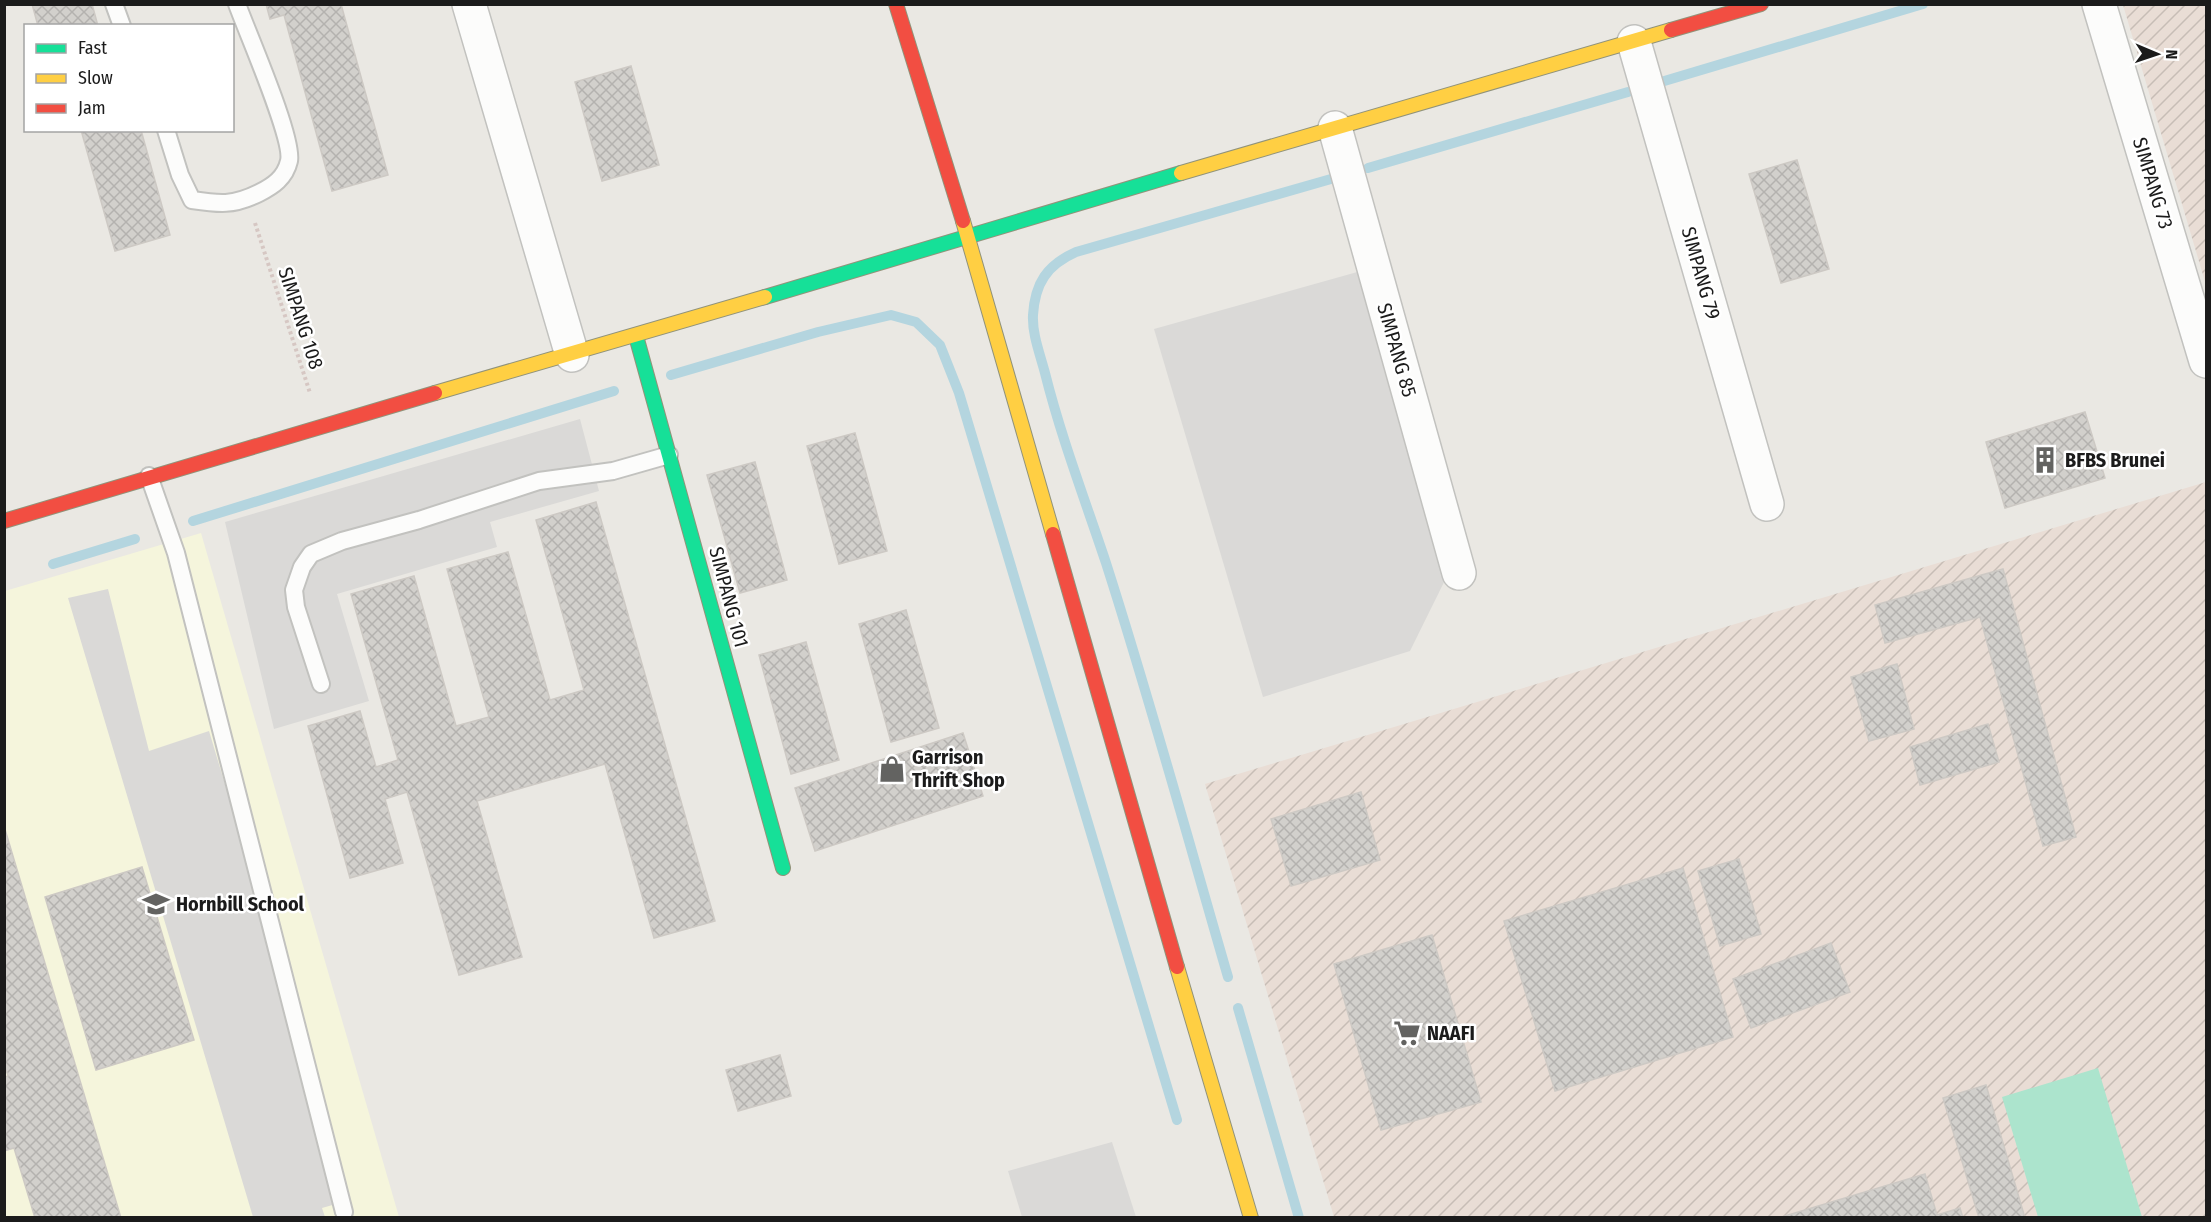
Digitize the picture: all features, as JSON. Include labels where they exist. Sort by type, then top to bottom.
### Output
[{"type":"street","points":[[469,4],[572,355]]},
{"type":"street","points":[[897,4],[967,235],[1251,1218]]},
{"type":"street","points":[[4,521],[149,476],[636,336],[967,235],[1761,4]]},
{"type":"street","name":"SIMPANG 73","points":[[2099,4],[2206,361]]},
{"type":"street","name":"SIMPANG 79","points":[[1634,42],[1767,504]]},
{"type":"street","name":"SIMPANG 85","points":[[1335,128],[1459,573]]},
{"type":"street","name":"SIMPANG 101","points":[[636,336],[783,868]]},
{"type":"lane","points":[[114,4],[121,24]]},
{"type":"lane","points":[[167,132],[180,175],[192,200],[222,205],[251,197],[277,184],[289,160],[284,128],[237,4]]},
{"type":"lane","points":[[321,684],[296,607],[294,590],[311,554],[342,542],[539,481],[613,471],[669,455]]},
{"type":"lane","points":[[149,476],[176,553],[344,1212]]},
{"type":"path","name":"SIMPANG 108","points":[[253,219],[320,426]]},
{"type":"shaded area","points":[[2123,5],[2206,5],[2206,285]]},
{"type":"shaded area","points":[[1368,269],[1452,566],[1410,651],[1263,697],[1154,329]]},
{"type":"shaded area","points":[[580,419],[599,491],[490,522],[497,547],[337,594],[369,701],[274,729],[225,522]]},
{"type":"shaded area","points":[[2206,482],[2206,1217],[1334,1217],[1205,784]]},
{"type":"shaded area","name":"Hornbill School","points":[[201,533],[399,1217],[5,1218],[5,591]]},
{"type":"shaded area","points":[[108,589],[149,751],[209,731],[350,1200],[322,1208],[325,1217],[253,1217],[68,598]]},
{"type":"shaded area","points":[[1112,1142],[1136,1217],[1022,1217],[1008,1171]]},
{"type":"green space","points":[[2098,1068],[2142,1217],[2038,1217],[2002,1097]]},
{"type":"building","points":[[32,4],[92,4],[97,24],[37,24]]},
{"type":"building","points":[[266,4],[341,4],[388,175],[332,191],[284,15],[270,19]]},
{"type":"building","points":[[631,66],[659,165],[602,181],[575,82]]},
{"type":"building","points":[[82,132],[142,132],[170,235],[115,251]]},
{"type":"building","points":[[1797,160],[1829,269],[1781,283],[1749,174]]},
{"type":"building","name":"BFBS Brunei","points":[[2085,412],[2105,478],[2005,508],[1986,442]]},
{"type":"building","points":[[855,433],[887,551],[839,564],[807,446]]},
{"type":"building","points":[[755,462],[787,580],[740,593],[707,475]]},
{"type":"building","points":[[596,502],[715,921],[654,938],[605,764],[477,801],[522,957],[459,975],[407,792],[385,799],[403,863],[350,878],[308,726],[360,711],[376,767],[398,760],[351,594],[414,576],[456,726],[489,717],[447,569],[508,552],[550,700],[584,690],[536,520]]},
{"type":"building","points":[[2003,569],[2076,837],[2043,846],[1980,617],[1885,643],[1875,605]]},
{"type":"building","points":[[906,610],[939,728],[891,742],[859,624]]},
{"type":"building","points":[[806,642],[839,760],[791,774],[759,655]]},
{"type":"building","points":[[1897,664],[1914,729],[1869,741],[1851,677]]},
{"type":"building","points":[[1988,724],[1999,762],[1920,785],[1910,747]]},
{"type":"building","points":[[963,733],[983,796],[815,851],[795,788]]},
{"type":"building","points":[[1361,792],[1380,860],[1291,886],[1271,819]]},
{"type":"building","points":[[4,826],[121,1218],[35,1218],[14,1148],[4,1151],[4,1077],[8,1076],[4,1064]]},
{"type":"building","points":[[1739,859],[1761,934],[1720,946],[1698,871]]},
{"type":"building","points":[[142,867],[194,1040],[96,1070],[45,897]]},
{"type":"building","points":[[1683,868],[1733,1037],[1555,1091],[1504,921]]},
{"type":"building","name":"NAAFI","points":[[1432,935],[1481,1102],[1381,1130],[1334,964]]},
{"type":"building","points":[[1831,943],[1850,992],[1751,1028],[1733,979]]},
{"type":"building","points":[[780,1055],[791,1096],[738,1111],[726,1070]]},
{"type":"building","points":[[1986,1085],[2025,1218],[1979,1218],[1943,1098]]},
{"type":"building","points":[[1925,1174],[1937,1215],[1960,1208],[1963,1218],[1778,1218]]},
{"type":"waterway","points":[[1661,82],[1923,4]]},
{"type":"waterway","points":[[1368,168],[1628,92]]},
{"type":"waterway","points":[[1228,977],[1138,666],[1051,397],[1035,337],[1034,304],[1036,293],[1044,276],[1057,263],[1076,252],[1331,179]]},
{"type":"waterway","points":[[671,375],[818,332],[891,315],[916,322],[940,345],[959,393],[1177,1120]]},
{"type":"waterway","points":[[193,521],[614,391]]},
{"type":"waterway","points":[[53,564],[135,539]]},
{"type":"waterway","points":[[1238,1008],[1299,1218]]},
{"type":"traffic: fast","points":[[765,297],[1181,173]]},
{"type":"traffic: fast","points":[[636,336],[783,868]]},
{"type":"traffic: slow","points":[[1181,173],[1671,30]]},
{"type":"traffic: slow","points":[[963,221],[1053,534]]},
{"type":"traffic: slow","points":[[435,393],[765,297]]},
{"type":"traffic: slow","points":[[1177,967],[1251,1218]]},
{"type":"traffic: jam","points":[[896,4],[963,221]]},
{"type":"traffic: jam","points":[[1671,30],[1761,4]]},
{"type":"traffic: jam","points":[[4,521],[435,393]]},
{"type":"traffic: jam","points":[[1053,534],[1177,967]]},
{"type":"place","name":"BFBS Brunei","points":[[2045,460]]},
{"type":"place","name":"Garrison Thrift Shop","points":[[892,769]]},
{"type":"place","name":"Hornbill School","points":[[156,904]]},
{"type":"place","name":"NAAFI","points":[[1407,1033]]}]
